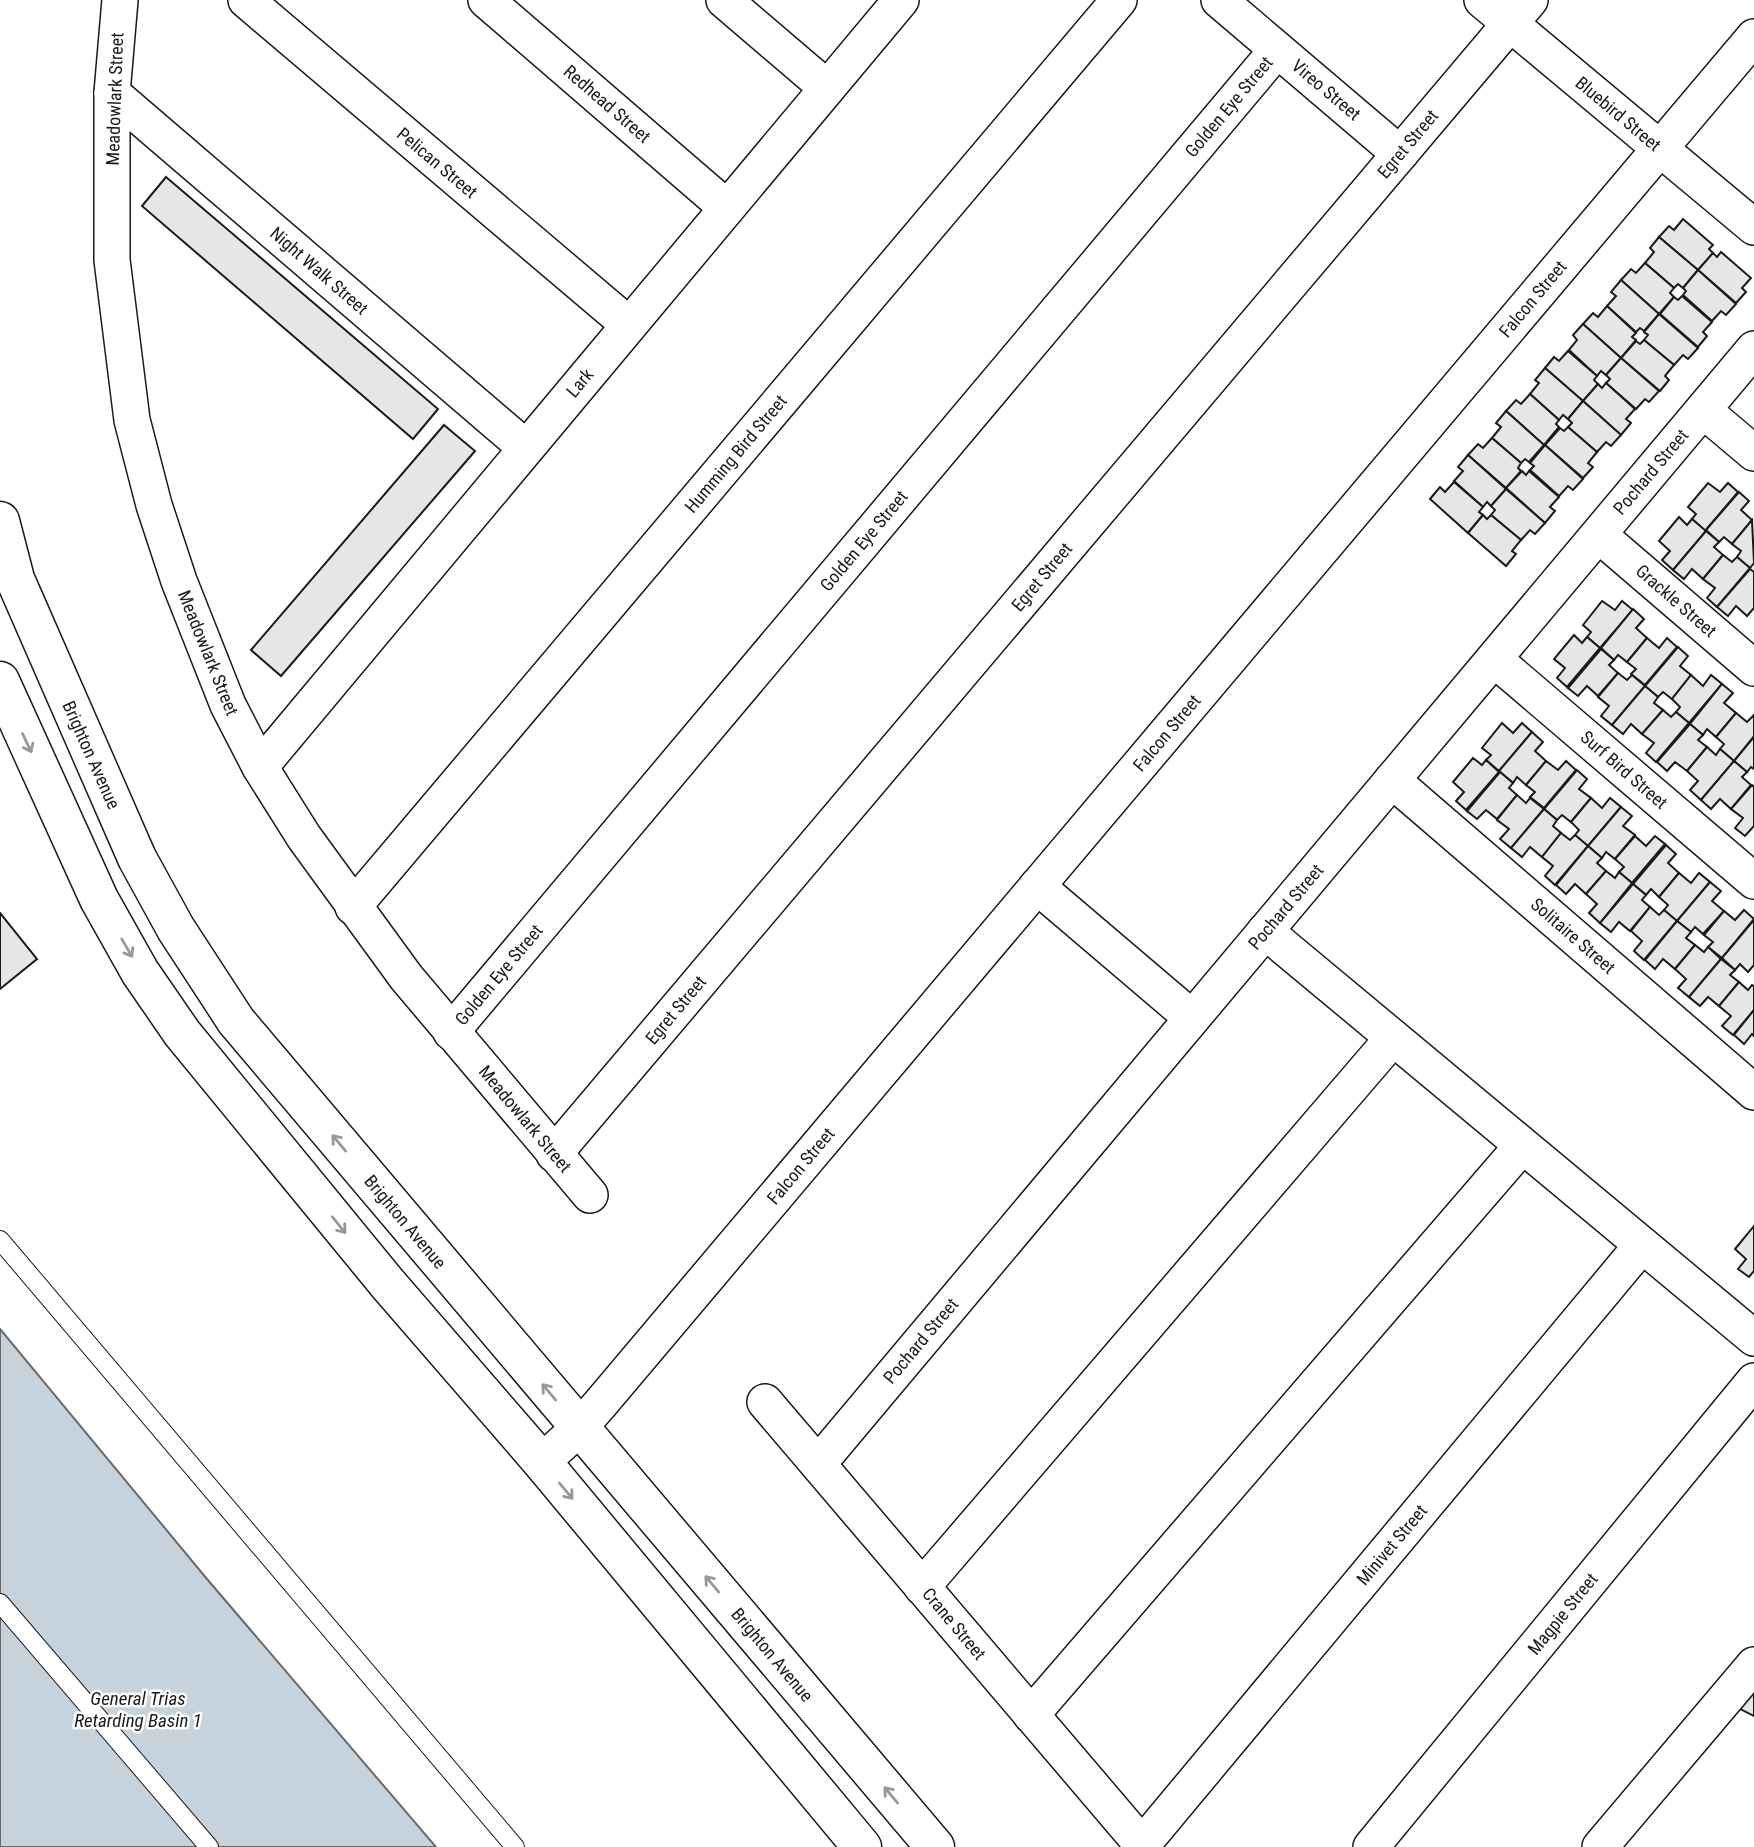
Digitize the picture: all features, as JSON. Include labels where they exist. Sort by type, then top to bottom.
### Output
[{"type":"street","name":"Meadowlark Street","points":[[120,0],[112,93],[112,260],[132,421],[154,505],[179,581],[228,705],[260,767],[304,837],[353,907],[451,1032],[590,1195]]},
{"type":"street","name":"Pelican Street","points":[[246,0],[629,326]]},
{"type":"street","name":"Redhead Street","points":[[486,0],[727,208]]},
{"type":"street","points":[[724,0],[827,88]]},
{"type":"street","name":"Lark","points":[[260,767],[901,0]]},
{"type":"street","name":"Humming Bird Street","points":[[353,907],[1119,0]]},
{"type":"street","name":"Vireo Street","points":[[1219,0],[1400,154]]},
{"type":"street","name":"Bluebird Street","points":[[1482,0],[1520,12],[1660,148],[1754,227]]},
{"type":"street","name":"Egret Street","points":[[554,1154],[1520,12]]},
{"type":"street","name":"Falcon Street","points":[[542,1462],[579,1428],[1754,37]]},
{"type":"street","name":"Golden Eye Street","points":[[451,1032],[1278,50]]},
{"type":"street","name":"Night Walk Street","points":[[112,93],[526,448]]},
{"type":"street","name":"Pochard Street","points":[[818,1464],[1754,349]]},
{"type":"street","points":[[1703,410],[1754,453]]},
{"type":"street","name":"Brighton Avenue","points":[[0,521],[15,579],[136,858],[183,941],[236,1021],[935,1847]]},
{"type":"street","name":"Grackle Street","points":[[1599,535],[1754,668]]},
{"type":"street","name":"Surf Bird Street","points":[[1494,659],[1754,881]]},
{"type":"street","points":[[0,681],[99,899],[140,972],[182,1033],[387,1283],[542,1462],[862,1847]]},
{"type":"street","name":"Solitaire Street","points":[[1392,780],[1754,1092]]},
{"type":"street","points":[[1037,886],[1192,1018]]},
{"type":"street","points":[[1265,931],[1754,1338]]},
{"type":"street","points":[[922,1587],[1393,1038]]},
{"type":"street","points":[[1031,1715],[1522,1146]]},
{"type":"street","name":"Minivet Street","points":[[1143,1846],[1642,1245]]},
{"type":"street","name":"Magpie Street","points":[[1371,1847],[1754,1381]]},
{"type":"street","name":"Crane Street","points":[[765,1402],[1143,1846]]},
{"type":"street","points":[[1600,1847],[1754,1665]]},
{"type":"lane","points":[[0,1240],[515,1847]]},
{"type":"lane","points":[[0,1602],[209,1847]]},
{"type":"water","name":"General Trias Retarding Basin 1","points":[[0,1329],[207,1579],[436,1847],[0,1847]]},
{"type":"building","points":[[166,177],[438,409],[413,439],[142,206]]},
{"type":"building","points":[[1683,219],[1713,245],[1709,249],[1713,253],[1698,270],[1659,237],[1669,226],[1674,230]]},
{"type":"building","points":[[1659,237],[1698,270],[1683,288],[1678,284],[1674,288],[1645,263],[1654,252],[1650,248]]},
{"type":"building","points":[[1721,252],[1751,278],[1742,288],[1746,292],[1736,303],[1698,270],[1713,253],[1717,257]]},
{"type":"building","points":[[1645,263],[1674,288],[1670,293],[1674,297],[1659,314],[1621,280],[1631,269],[1636,273]]},
{"type":"building","points":[[1698,270],[1736,304],[1726,315],[1721,311],[1712,321],[1683,295],[1686,291],[1683,288]]},
{"type":"building","points":[[1621,280],[1659,314],[1644,331],[1640,328],[1636,332],[1607,306],[1616,296],[1611,292]]},
{"type":"building","points":[[1682,296],[1712,322],[1703,332],[1707,336],[1698,347],[1660,314],[1674,297],[1678,300]]},
{"type":"building","points":[[1607,306],[1636,333],[1632,337],[1636,340],[1621,358],[1583,324],[1593,313],[1598,317]]},
{"type":"building","points":[[1659,314],[1698,348],[1688,359],[1683,355],[1674,365],[1644,340],[1648,335],[1644,332]]},
{"type":"building","points":[[1583,324],[1621,358],[1606,375],[1601,371],[1597,376],[1569,350],[1577,340],[1573,335]]},
{"type":"building","points":[[1644,340],[1674,365],[1665,376],[1669,380],[1660,391],[1621,358],[1636,341],[1640,344]]},
{"type":"building","points":[[1568,351],[1597,376],[1594,380],[1598,384],[1583,401],[1545,368],[1554,357],[1559,361]]},
{"type":"building","points":[[1621,358],[1659,391],[1649,402],[1645,399],[1636,409],[1606,383],[1610,379],[1606,375]]},
{"type":"building","points":[[1545,368],[1583,401],[1568,419],[1563,415],[1559,420],[1530,394],[1539,383],[1535,380]]},
{"type":"building","points":[[1606,383],[1635,409],[1626,419],[1631,423],[1621,435],[1583,401],[1598,384],[1602,388]]},
{"type":"building","points":[[1530,394],[1559,420],[1556,424],[1559,427],[1544,445],[1506,411],[1516,400],[1521,404]]},
{"type":"building","points":[[1583,401],[1621,435],[1611,446],[1606,442],[1597,452],[1568,427],[1572,423],[1568,419]]},
{"type":"building","points":[[1506,411],[1544,445],[1529,462],[1525,459],[1521,463],[1492,438],[1501,427],[1496,423]]},
{"type":"building","points":[[444,425],[475,451],[281,676],[251,650]]},
{"type":"building","points":[[1568,427],[1597,452],[1588,463],[1593,467],[1583,478],[1545,445],[1560,428],[1564,431]]},
{"type":"building","points":[[1492,438],[1521,463],[1518,468],[1521,471],[1506,488],[1468,455],[1478,444],[1483,448]]},
{"type":"building","points":[[1545,445],[1583,479],[1573,490],[1568,486],[1559,496],[1530,470],[1534,466],[1530,463]]},
{"type":"building","points":[[1468,455],[1506,489],[1491,506],[1487,502],[1483,507],[1454,481],[1463,471],[1458,467]]},
{"type":"building","points":[[1522,471],[1526,475],[1529,471],[1559,497],[1550,507],[1555,511],[1545,523],[1506,488]]},
{"type":"building","points":[[1454,482],[1483,507],[1479,512],[1483,515],[1468,533],[1430,499],[1440,487],[1445,492]]},
{"type":"building","points":[[1708,483],[1720,492],[1728,483],[1738,492],[1705,531],[1692,519],[1696,514],[1688,507]]},
{"type":"building","points":[[1506,489],[1545,523],[1535,534],[1530,530],[1521,540],[1491,515],[1495,510],[1491,506]]},
{"type":"building","points":[[1739,492],[1749,501],[1741,510],[1752,520],[1732,544],[1724,537],[1719,542],[1706,530]]},
{"type":"building","points":[[1483,515],[1487,519],[1491,515],[1521,540],[1512,551],[1516,554],[1506,566],[1468,533]]},
{"type":"building","points":[[1679,517],[1687,525],[1692,519],[1706,531],[1673,570],[1662,560],[1670,551],[1659,541]]},
{"type":"building","points":[[1752,520],[1754,563],[1750,568],[1737,557],[1741,551],[1732,544]]},
{"type":"building","points":[[1706,531],[1719,542],[1714,547],[1723,555],[1703,579],[1692,569],[1684,579],[1673,570]]},
{"type":"building","points":[[1723,555],[1732,562],[1737,557],[1750,568],[1717,607],[1707,598],[1715,588],[1703,579]]},
{"type":"building","points":[[1750,569],[1754,572],[1754,608],[1747,616],[1736,606],[1728,616],[1717,607]]},
{"type":"building","points":[[1602,601],[1615,610],[1622,601],[1633,610],[1600,648],[1587,637],[1591,632],[1583,625]]},
{"type":"building","points":[[1633,609],[1644,619],[1636,628],[1647,638],[1627,662],[1618,655],[1614,660],[1601,648]]},
{"type":"building","points":[[1574,635],[1582,643],[1587,637],[1600,648],[1567,687],[1557,678],[1565,668],[1554,659]]},
{"type":"building","points":[[1647,638],[1659,648],[1667,638],[1677,647],[1645,685],[1631,674],[1636,669],[1627,662]]},
{"type":"building","points":[[1678,647],[1688,656],[1680,666],[1691,675],[1672,699],[1663,692],[1658,697],[1645,686]]},
{"type":"building","points":[[1601,649],[1614,660],[1609,665],[1618,673],[1598,696],[1587,686],[1578,696],[1568,688]]},
{"type":"building","points":[[1618,673],[1627,680],[1632,675],[1645,686],[1612,725],[1601,716],[1609,706],[1598,697]]},
{"type":"building","points":[[1691,675],[1703,686],[1711,675],[1722,684],[1689,723],[1676,712],[1680,707],[1672,699]]},
{"type":"building","points":[[1722,684],[1733,693],[1724,703],[1736,713],[1716,737],[1707,729],[1703,735],[1690,724]]},
{"type":"building","points":[[1645,686],[1658,697],[1654,703],[1663,710],[1642,734],[1631,724],[1623,734],[1612,725]]},
{"type":"building","points":[[1663,710],[1671,717],[1676,712],[1689,723],[1656,762],[1646,753],[1654,743],[1642,734]]},
{"type":"building","points":[[1736,713],[1747,722],[1754,715],[1754,736],[1734,761],[1720,749],[1724,744],[1716,737]]},
{"type":"building","points":[[1502,723],[1513,733],[1522,723],[1532,732],[1499,771],[1486,760],[1491,755],[1482,748]]},
{"type":"building","points":[[1690,724],[1703,735],[1698,740],[1707,747],[1687,771],[1675,762],[1667,771],[1657,762]]},
{"type":"building","points":[[1532,732],[1543,742],[1535,751],[1546,761],[1526,785],[1517,777],[1513,783],[1499,771]]},
{"type":"building","points":[[1754,737],[1754,769],[1751,767],[1747,772],[1734,761]]},
{"type":"building","points":[[1707,747],[1716,755],[1720,749],[1734,761],[1701,800],[1690,790],[1698,781],[1687,771]]},
{"type":"building","points":[[1473,758],[1482,765],[1486,760],[1499,772],[1466,810],[1456,801],[1464,792],[1453,782]]},
{"type":"building","points":[[1546,761],[1558,770],[1566,761],[1576,770],[1544,808],[1530,797],[1535,792],[1526,785]]},
{"type":"building","points":[[1734,761],[1747,772],[1742,777],[1751,785],[1731,809],[1720,799],[1711,809],[1701,800]]},
{"type":"building","points":[[1577,770],[1587,779],[1579,789],[1591,798],[1571,822],[1562,815],[1557,820],[1544,809]]},
{"type":"building","points":[[1500,772],[1513,783],[1509,788],[1517,795],[1497,819],[1486,810],[1477,819],[1467,811]]},
{"type":"building","points":[[1752,785],[1754,826],[1745,836],[1735,828],[1743,818],[1731,809]]},
{"type":"building","points":[[1517,795],[1526,803],[1530,798],[1544,809],[1511,848],[1500,839],[1509,829],[1497,820]]},
{"type":"building","points":[[1591,798],[1602,808],[1610,798],[1621,807],[1588,846],[1575,835],[1579,830],[1571,822]]},
{"type":"building","points":[[1621,807],[1632,816],[1623,826],[1635,835],[1615,859],[1606,852],[1602,858],[1588,846]]},
{"type":"building","points":[[1544,809],[1557,820],[1553,826],[1561,833],[1542,857],[1530,847],[1522,857],[1511,848]]},
{"type":"building","points":[[1561,833],[1570,840],[1575,835],[1588,846],[1555,885],[1545,876],[1553,866],[1542,857]]},
{"type":"building","points":[[1635,836],[1646,846],[1655,836],[1665,844],[1632,883],[1619,872],[1624,867],[1615,859]]},
{"type":"building","points":[[1666,845],[1676,854],[1668,863],[1679,873],[1659,897],[1651,889],[1646,895],[1633,884]]},
{"type":"building","points":[[1588,846],[1602,858],[1597,863],[1606,871],[1586,894],[1575,884],[1566,894],[1556,885]]},
{"type":"building","points":[[1606,871],[1615,878],[1619,872],[1632,883],[1600,923],[1589,913],[1597,904],[1586,894]]},
{"type":"building","points":[[1679,873],[1691,883],[1699,873],[1710,882],[1677,921],[1664,910],[1668,905],[1659,897]]},
{"type":"building","points":[[1710,882],[1721,891],[1712,901],[1724,911],[1703,934],[1695,927],[1691,932],[1677,921]]},
{"type":"building","points":[[1633,884],[1646,895],[1642,900],[1650,907],[1630,931],[1619,922],[1611,932],[1600,923]]},
{"type":"building","points":[[1650,907],[1659,915],[1664,910],[1677,921],[1644,960],[1634,951],[1642,941],[1631,931]]},
{"type":"building","points":[[1744,910],[1754,919],[1722,958],[1708,947],[1713,942],[1704,935],[1724,911],[1735,920]]},
{"type":"building","points":[[0,913],[37,959],[0,989]]},
{"type":"building","points":[[1754,920],[1754,965],[1748,972],[1740,964],[1735,970],[1722,958]]},
{"type":"building","points":[[1677,921],[1691,932],[1686,938],[1695,945],[1675,969],[1663,959],[1655,969],[1645,960]]},
{"type":"building","points":[[1695,945],[1704,952],[1708,947],[1721,959],[1689,997],[1678,988],[1686,979],[1675,969]]},
{"type":"building","points":[[1721,959],[1735,970],[1730,975],[1739,982],[1719,1006],[1708,997],[1700,1006],[1689,997]]},
{"type":"building","points":[[1739,982],[1748,990],[1754,986],[1754,1010],[1733,1035],[1722,1026],[1731,1016],[1719,1006]]},
{"type":"building","points":[[1754,1010],[1754,1036],[1752,1034],[1744,1044],[1734,1035]]},
{"type":"building","points":[[1754,1226],[1754,1271],[1749,1277],[1738,1269],[1746,1259],[1735,1249]]},
{"type":"building","points":[[1754,1687],[1754,1716],[1738,1708]]}]
